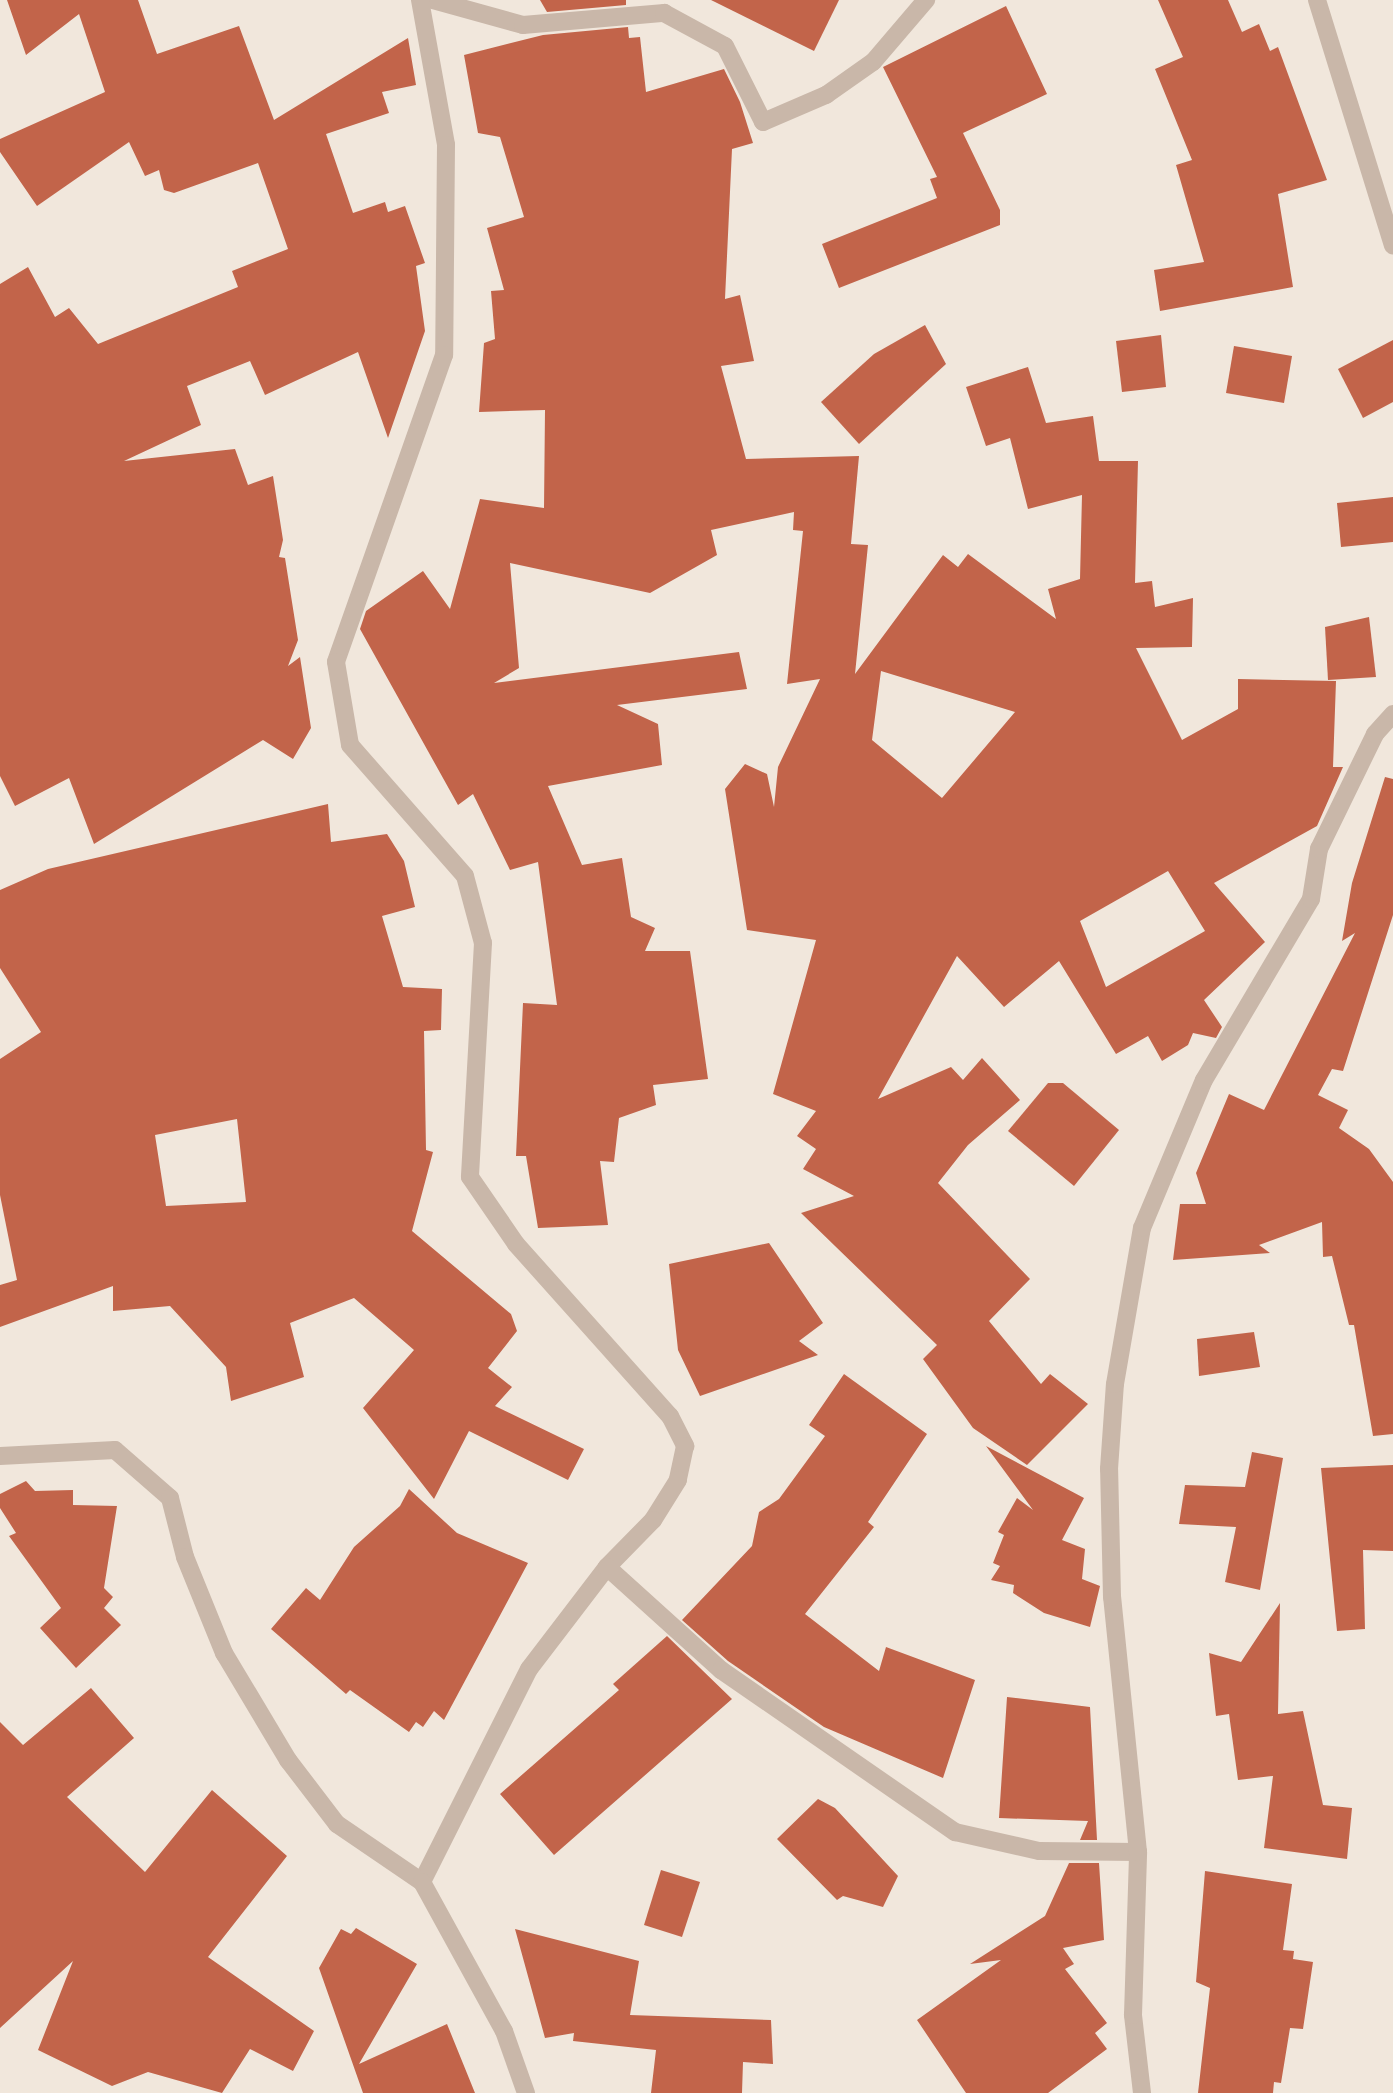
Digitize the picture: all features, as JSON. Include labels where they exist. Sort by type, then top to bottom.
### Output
[{"type":"street","points":[[420,0],[446,145],[444,355],[336,662],[350,746],[464,876],[483,943],[470,1177],[516,1244],[670,1416],[685,1446],[678,1480],[653,1520],[607,1567],[529,1669],[422,1882]]},
{"type":"street","points":[[433,0],[523,25],[664,13],[725,46],[763,122],[826,95],[873,62],[926,0]]},
{"type":"street","points":[[1317,0],[1393,245]]},
{"type":"street","points":[[1142,2093],[1133,2015],[1138,1852],[1112,1597],[1109,1469],[1115,1384],[1142,1228],[1204,1080],[1311,899],[1319,849],[1376,734],[1393,714]]},
{"type":"street","points":[[0,1456],[115,1450],[149,1474],[170,1498],[185,1556],[224,1653],[288,1760],[337,1824],[422,1882],[504,2031],[526,2093]]},
{"type":"street","points":[[607,1567],[721,1670],[956,1832],[1038,1851],[1138,1852]]},
{"type":"building","points":[[7,0],[138,0],[157,54],[239,26],[274,120],[408,38],[416,85],[382,92],[389,113],[326,134],[353,213],[385,202],[388,212],[405,206],[425,263],[416,266],[425,331],[388,438],[358,352],[265,395],[250,361],[187,386],[201,425],[124,461],[235,449],[248,485],[273,476],[283,540],[279,557],[285,558],[298,640],[288,666],[300,657],[311,728],[293,759],[263,740],[94,844],[69,778],[15,806],[0,776],[0,284],[28,267],[55,317],[69,308],[98,344],[238,287],[232,271],[288,249],[258,163],[174,193],[164,190],[159,170],[145,176],[129,142],[37,206],[0,152],[0,139],[105,92],[79,14],[26,55]]},
{"type":"building","points":[[540,0],[626,0],[626,5],[547,12]]},
{"type":"building","points":[[711,0],[839,0],[814,51]]},
{"type":"building","points":[[1158,0],[1228,0],[1242,32],[1259,24],[1270,51],[1278,47],[1327,180],[1278,194],[1293,287],[1160,311],[1154,270],[1204,262],[1176,165],[1192,160],[1155,69],[1183,57]]},
{"type":"building","points":[[1006,6],[1047,94],[963,133],[1000,210],[1000,225],[839,288],[822,244],[937,198],[930,179],[937,177],[883,67]]},
{"type":"building","points":[[628,27],[629,38],[640,37],[646,92],[724,69],[740,102],[753,143],[732,149],[725,299],[740,295],[754,361],[721,366],[746,459],[859,456],[851,544],[868,545],[855,674],[943,555],[958,567],[968,554],[1056,619],[1048,589],[1080,579],[1082,495],[1028,509],[1010,438],[986,446],[966,387],[1028,367],[1046,423],[1093,416],[1099,461],[1138,461],[1135,583],[1152,581],[1155,607],[1193,598],[1192,647],[1136,648],[1182,740],[1238,709],[1238,679],[1336,681],[1333,767],[1343,767],[1317,826],[1214,883],[1265,942],[1204,1000],[1222,1027],[1216,1038],[1193,1033],[1188,1045],[1162,1061],[1148,1036],[1116,1054],[1059,961],[1004,1007],[957,956],[878,1099],[951,1067],[963,1080],[982,1058],[1020,1100],[968,1145],[938,1183],[1030,1279],[989,1321],[1041,1384],[1050,1374],[1088,1404],[1027,1465],[973,1428],[923,1359],[937,1345],[801,1213],[854,1196],[803,1169],[816,1149],[797,1136],[816,1111],[773,1094],[816,940],[747,930],[725,789],[745,764],[767,774],[774,807],[778,767],[820,679],[787,684],[803,531],[793,530],[794,512],[711,530],[717,555],[650,593],[510,563],[519,668],[494,683],[739,652],[747,689],[617,705],[658,724],[662,765],[548,786],[582,865],[622,858],[631,917],[655,928],[645,951],[690,951],[708,1079],[653,1085],[656,1105],[619,1118],[614,1162],[600,1161],[608,1225],[538,1228],[526,1156],[516,1156],[523,1003],[557,1005],[538,862],[510,870],[473,794],[458,805],[360,629],[366,611],[423,571],[450,609],[480,499],[544,508],[545,410],[479,412],[484,343],[495,339],[491,291],[504,290],[487,228],[524,217],[500,137],[478,133],[464,55],[543,35]],"holes":[[[881,671],[1015,712],[942,798],[872,740]],[[1168,871],[1205,931],[1106,987],[1080,921]]]},
{"type":"building","points":[[925,325],[946,364],[859,444],[821,402],[874,354]]},
{"type":"building","points":[[1161,335],[1166,387],[1122,392],[1116,341]]},
{"type":"building","points":[[1393,340],[1393,402],[1363,418],[1338,369]]},
{"type":"building","points":[[1234,346],[1292,356],[1284,403],[1226,393]]},
{"type":"building","points":[[1393,497],[1393,542],[1341,547],[1337,503]]},
{"type":"building","points":[[1369,617],[1376,677],[1328,680],[1325,627]]},
{"type":"building","points":[[1385,777],[1393,779],[1393,915],[1343,1071],[1332,1069],[1318,1095],[1348,1110],[1339,1128],[1369,1149],[1393,1182],[1393,1434],[1373,1436],[1354,1325],[1349,1325],[1332,1256],[1323,1257],[1322,1222],[1259,1245],[1270,1253],[1173,1260],[1180,1204],[1206,1204],[1196,1173],[1229,1094],[1264,1110],[1355,933],[1342,941],[1352,883]]},
{"type":"building","points":[[328,804],[331,842],[387,834],[404,861],[415,907],[382,916],[403,987],[442,989],[441,1030],[424,1031],[426,1150],[433,1152],[412,1231],[511,1314],[517,1331],[488,1368],[512,1387],[495,1406],[584,1449],[568,1480],[469,1431],[434,1499],[363,1408],[414,1350],[354,1298],[290,1323],[304,1377],[231,1401],[226,1367],[170,1306],[113,1311],[113,1286],[0,1327],[0,1285],[17,1280],[0,1195],[0,1059],[41,1032],[0,968],[0,890],[48,869]],"holes":[[[237,1119],[246,1202],[166,1206],[155,1135]]]},
{"type":"building","points":[[1048,1083],[1063,1083],[1119,1130],[1074,1186],[1008,1131]]},
{"type":"building","points":[[769,1243],[823,1323],[799,1341],[818,1355],[700,1396],[678,1350],[669,1264]]},
{"type":"building","points":[[1254,1332],[1260,1367],[1199,1376],[1197,1339]]},
{"type":"building","points":[[844,1374],[927,1434],[868,1522],[874,1527],[805,1614],[879,1671],[886,1647],[975,1680],[943,1778],[824,1727],[728,1661],[682,1620],[752,1546],[759,1512],[779,1499],[825,1436],[809,1425]]},
{"type":"building","points":[[986,1446],[1084,1498],[1062,1540],[1085,1549],[1082,1579],[1100,1586],[1090,1627],[1044,1613],[1013,1593],[1014,1585],[991,1580],[1000,1566],[993,1563],[1004,1535],[998,1532],[1017,1498],[1033,1510]]},
{"type":"building","points":[[1252,1452],[1283,1458],[1260,1590],[1225,1582],[1236,1527],[1179,1524],[1185,1485],[1245,1487]]},
{"type":"building","points":[[1393,1465],[1393,1551],[1363,1550],[1365,1629],[1337,1631],[1321,1468]]},
{"type":"building","points":[[26,1481],[35,1491],[73,1490],[73,1505],[117,1506],[104,1588],[113,1597],[104,1608],[121,1625],[76,1668],[40,1628],[61,1608],[9,1536],[16,1533],[0,1508],[0,1494]]},
{"type":"building","points":[[409,1489],[457,1533],[528,1563],[444,1720],[434,1711],[423,1727],[416,1722],[409,1732],[350,1690],[346,1694],[271,1629],[306,1588],[320,1600],[354,1547],[400,1506]]},
{"type":"building","points":[[1280,1603],[1278,1714],[1303,1711],[1323,1805],[1352,1808],[1347,1859],[1264,1848],[1273,1776],[1238,1780],[1229,1714],[1216,1716],[1209,1653],[1241,1662]]},
{"type":"building","points":[[667,1636],[732,1699],[554,1855],[500,1794],[619,1690],[613,1684]]},
{"type":"building","points":[[91,1688],[134,1738],[67,1797],[145,1872],[212,1790],[287,1856],[208,1957],[314,2031],[293,2071],[250,2049],[222,2093],[148,2072],[112,2086],[38,2050],[73,1961],[0,2028],[0,1722],[23,1745]]},
{"type":"building","points":[[1007,1697],[1090,1707],[1097,1840],[1080,1840],[1088,1821],[999,1818]]},
{"type":"building","points":[[818,1799],[835,1808],[898,1876],[883,1907],[843,1896],[837,1900],[777,1839]]},
{"type":"building","points":[[1069,1863],[1099,1863],[1104,1940],[1063,1948],[1074,1964],[1065,1969],[1107,2023],[1095,2033],[1107,2049],[1048,2093],[966,2093],[917,2020],[1001,1960],[970,1964],[1045,1916]]},
{"type":"building","points":[[661,1870],[700,1882],[682,1937],[644,1925]]},
{"type":"building","points":[[1205,1871],[1292,1884],[1283,1950],[1294,1951],[1293,1959],[1313,1962],[1303,2029],[1290,2028],[1281,2083],[1274,2082],[1273,2093],[1198,2093],[1210,1988],[1196,1982]]},
{"type":"building","points":[[356,1928],[417,1964],[359,2064],[447,2024],[475,2093],[363,2093],[319,1968],[341,1929],[351,1934]]},
{"type":"building","points":[[515,1929],[639,1961],[630,2015],[771,2020],[773,2064],[743,2062],[742,2093],[651,2093],[656,2050],[573,2041],[574,2033],[545,2038]]}]
